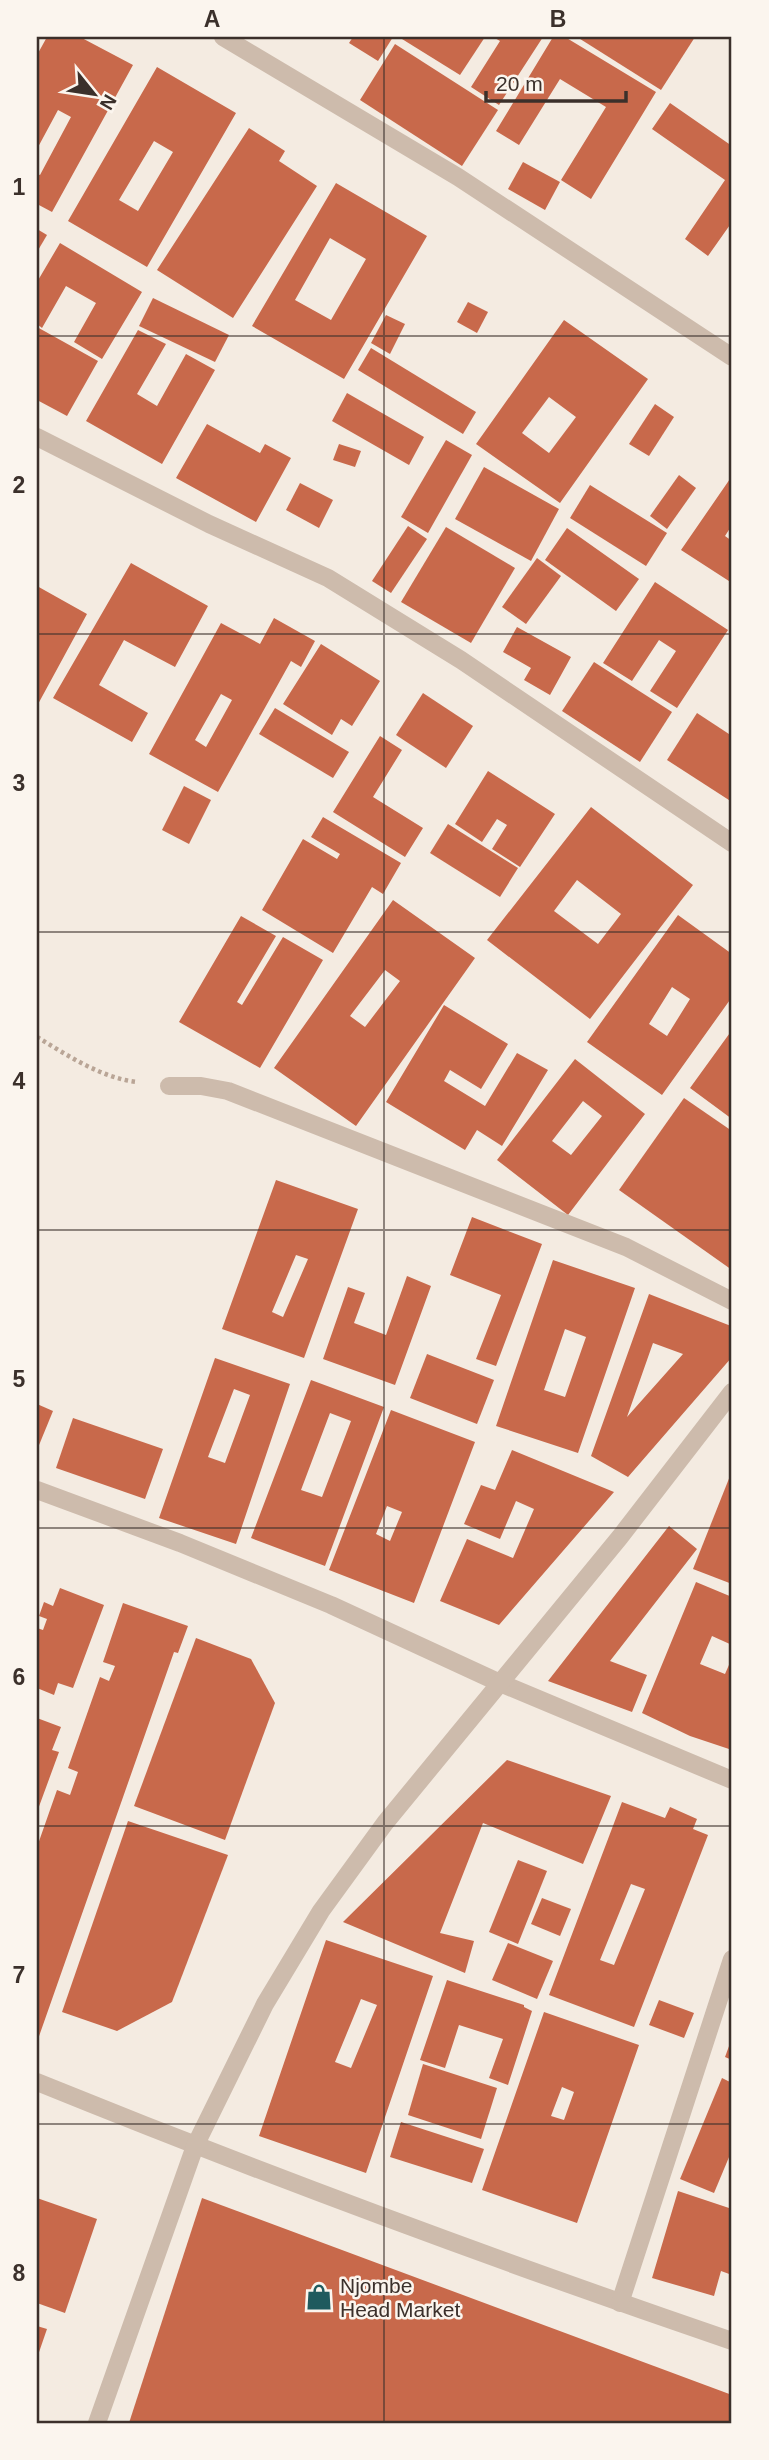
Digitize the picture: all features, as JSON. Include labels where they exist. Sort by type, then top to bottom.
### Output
[{"type":"street","points":[[223,37],[458,177],[732,357]]},
{"type":"street","points":[[37,437],[209,524],[328,578],[461,660],[732,843]]},
{"type":"street","points":[[169,1086],[201,1086],[228,1091],[626,1247],[732,1301]]},
{"type":"street","points":[[97,2423],[195,2146],[265,2004],[321,1911],[385,1823],[620,1537],[732,1392]]},
{"type":"street","points":[[37,1490],[180,1542],[331,1605],[500,1683],[732,1780]]},
{"type":"street","points":[[620,2303],[732,1959]]},
{"type":"street","points":[[37,2082],[405,2226],[732,2341]]},
{"type":"path","points":[[37,1037],[84,1065],[128,1081],[169,1086]]},
{"type":"building","points":[[47,37],[80,37],[133,65],[52,212],[37,204],[37,174],[40,175],[71,117],[58,110],[37,149],[37,55]]},
{"type":"building","points":[[353,37],[393,37],[378,61],[349,43]]},
{"type":"building","points":[[485,37],[460,75],[402,39]]},
{"type":"building","points":[[493,37],[543,37],[499,105],[471,87],[500,41]]},
{"type":"building","points":[[553,37],[565,37],[656,92],[591,199],[561,180],[606,107],[560,79],[519,145],[496,131]]},
{"type":"building","points":[[577,37],[695,37],[661,90]]},
{"type":"building","points":[[395,44],[498,110],[462,166],[360,100]]},
{"type":"building","points":[[157,67],[236,113],[147,267],[68,221]],"holes":[[[154,141],[173,152],[138,211],[119,200]]]},
{"type":"building","points":[[670,103],[732,146],[732,222],[708,256],[685,239],[725,180],[652,129]]},
{"type":"building","points":[[249,128],[285,151],[279,161],[317,186],[233,318],[157,270]]},
{"type":"building","points":[[523,162],[560,182],[545,210],[508,189]]},
{"type":"building","points":[[336,183],[427,236],[344,379],[252,326]],"holes":[[[330,238],[366,259],[331,320],[295,300]]]},
{"type":"building","points":[[37,229],[47,235],[37,252]]},
{"type":"building","points":[[60,243],[142,292],[102,359],[74,342],[96,303],[66,286],[42,328],[37,324],[37,282]]},
{"type":"building","points":[[153,298],[229,335],[215,362],[139,326]]},
{"type":"building","points":[[468,302],[488,312],[477,333],[457,322]]},
{"type":"building","points":[[386,315],[405,324],[390,354],[371,343]]},
{"type":"building","points":[[564,320],[648,379],[560,503],[476,444]],"holes":[[[549,397],[576,417],[549,453],[522,433]]]},
{"type":"building","points":[[37,327],[98,361],[67,416],[37,400]]},
{"type":"building","points":[[138,330],[166,344],[137,394],[157,406],[186,354],[215,370],[162,464],[86,421]]},
{"type":"building","points":[[371,348],[476,412],[463,434],[358,370]]},
{"type":"building","points":[[347,393],[424,437],[409,465],[332,421]]},
{"type":"building","points":[[655,404],[674,417],[649,456],[629,444]]},
{"type":"building","points":[[207,424],[260,453],[265,444],[291,458],[256,522],[176,478]]},
{"type":"building","points":[[446,440],[472,455],[428,533],[401,517]]},
{"type":"building","points":[[339,444],[361,451],[355,467],[333,460]]},
{"type":"building","points":[[484,467],[559,509],[531,561],[455,519]]},
{"type":"building","points":[[679,475],[696,488],[667,529],[650,516]]},
{"type":"building","points":[[732,476],[732,525],[725,536],[732,541],[732,583],[681,550]]},
{"type":"building","points":[[300,483],[333,500],[319,528],[286,510]]},
{"type":"building","points":[[590,485],[667,533],[646,566],[570,518]]},
{"type":"building","points":[[408,526],[427,539],[391,593],[372,581]]},
{"type":"building","points":[[446,527],[515,568],[471,643],[401,602]]},
{"type":"building","points":[[567,528],[639,579],[616,611],[545,560]]},
{"type":"building","points":[[537,558],[561,576],[526,624],[502,607]]},
{"type":"building","points":[[131,563],[208,606],[175,667],[124,640],[99,685],[148,713],[132,742],[53,698]]},
{"type":"building","points":[[655,582],[728,630],[677,708],[650,691],[676,651],[659,640],[632,681],[603,663]]},
{"type":"building","points":[[37,586],[87,614],[37,706],[38,623]]},
{"type":"building","points":[[274,618],[315,641],[301,667],[291,661],[218,792],[149,754],[221,623],[260,644]],"holes":[[[221,694],[232,700],[206,747],[195,740]]]},
{"type":"building","points":[[517,627],[571,657],[550,695],[524,680],[531,668],[503,652]]},
{"type":"building","points":[[321,644],[380,681],[352,726],[341,719],[332,735],[283,704]]},
{"type":"building","points":[[594,662],[672,712],[640,762],[562,711]]},
{"type":"building","points":[[423,693],[473,726],[446,768],[396,735]]},
{"type":"building","points":[[275,708],[349,752],[333,778],[259,734]]},
{"type":"building","points":[[697,713],[732,736],[732,802],[667,760]]},
{"type":"building","points":[[380,736],[402,750],[373,797],[423,828],[405,857],[333,812]]},
{"type":"building","points":[[488,771],[555,814],[520,867],[492,849],[507,825],[497,819],[482,842],[455,824]]},
{"type":"building","points":[[184,786],[211,800],[189,844],[162,830]]},
{"type":"building","points":[[591,807],[693,885],[590,1019],[487,940]],"holes":[[[577,880],[621,914],[598,944],[554,911]]]},
{"type":"building","points":[[323,817],[401,863],[383,894],[372,887],[333,953],[262,910],[303,839],[337,859],[340,854],[311,837]]},
{"type":"building","points":[[448,824],[518,868],[500,897],[430,853]]},
{"type":"building","points":[[393,900],[475,958],[356,1126],[274,1068]],"holes":[[[385,970],[400,981],[365,1027],[350,1016]]]},
{"type":"building","points":[[678,915],[732,954],[732,997],[662,1095],[587,1042]],"holes":[[[672,987],[690,999],[667,1036],[649,1024]]]},
{"type":"building","points":[[241,916],[276,936],[237,1002],[242,1005],[283,937],[323,960],[260,1068],[179,1022]]},
{"type":"building","points":[[444,1005],[508,1044],[481,1089],[450,1070],[444,1081],[485,1106],[517,1053],[548,1070],[502,1146],[477,1130],[465,1150],[386,1102]]},
{"type":"building","points":[[732,1030],[731,1067],[732,1119],[690,1088]]},
{"type":"building","points":[[575,1059],[645,1114],[568,1215],[497,1160]],"holes":[[[583,1101],[602,1116],[571,1155],[552,1141]]]},
{"type":"building","points":[[684,1098],[732,1131],[732,1270],[619,1190]]},
{"type":"building","points":[[276,1180],[358,1209],[304,1358],[222,1329]],"holes":[[[296,1255],[308,1259],[283,1317],[272,1312]]]},
{"type":"building","points":[[472,1217],[542,1244],[496,1366],[476,1359],[501,1295],[450,1275]]},
{"type":"building","points":[[553,1260],[635,1288],[578,1453],[496,1426]],"holes":[[[565,1329],[586,1337],[565,1397],[544,1390]]]},
{"type":"building","points":[[407,1276],[431,1286],[395,1385],[323,1359],[348,1287],[365,1293],[354,1323],[386,1335]]},
{"type":"building","points":[[649,1294],[731,1326],[732,1357],[628,1477],[591,1456]],"holes":[[[653,1343],[683,1354],[627,1417]]]},
{"type":"building","points":[[427,1354],[494,1380],[477,1424],[410,1398]]},
{"type":"building","points":[[215,1358],[290,1384],[236,1544],[159,1518]],"holes":[[[234,1389],[250,1395],[225,1463],[208,1457]]]},
{"type":"building","points":[[311,1380],[384,1407],[325,1566],[251,1538]],"holes":[[[330,1413],[351,1421],[322,1497],[301,1490]]]},
{"type":"building","points":[[37,1404],[53,1411],[37,1450]]},
{"type":"building","points":[[391,1410],[475,1442],[414,1603],[329,1570]],"holes":[[[387,1506],[402,1512],[390,1541],[376,1534]]]},
{"type":"building","points":[[73,1418],[163,1449],[145,1499],[56,1468]]},
{"type":"building","points":[[512,1450],[614,1492],[499,1625],[440,1601],[467,1539],[513,1558],[534,1509],[516,1501],[500,1539],[464,1524],[481,1485],[495,1490]]},
{"type":"building","points":[[732,1471],[732,1584],[693,1569]]},
{"type":"building","points":[[669,1526],[697,1549],[610,1661],[647,1675],[632,1712],[548,1681]]},
{"type":"building","points":[[696,1582],[732,1597],[732,1645],[712,1636],[700,1664],[725,1674],[732,1658],[732,1750],[690,1736],[642,1713]]},
{"type":"building","points":[[60,1588],[104,1605],[73,1688],[58,1683],[54,1695],[37,1688],[37,1628],[43,1630],[47,1619],[39,1616],[44,1602],[53,1606]]},
{"type":"building","points":[[123,1603],[188,1626],[178,1653],[174,1652],[37,2042],[37,1847],[57,1790],[70,1795],[78,1772],[68,1768],[100,1677],[109,1681],[115,1666],[103,1662]]},
{"type":"building","points":[[196,1638],[251,1659],[275,1703],[225,1840],[134,1806]]},
{"type":"building","points":[[37,1718],[61,1727],[52,1750],[59,1752],[37,1812]]},
{"type":"building","points":[[507,1760],[611,1796],[583,1864],[483,1823],[440,1933],[474,1941],[465,1973],[343,1922]]},
{"type":"building","points":[[622,1802],[665,1818],[670,1807],[697,1819],[693,1829],[708,1835],[634,2027],[549,1995]],"holes":[[[631,1884],[645,1889],[614,1965],[600,1960]]]},
{"type":"building","points":[[128,1821],[228,1855],[172,2002],[117,2031],[62,2012]]},
{"type":"building","points":[[518,1860],[547,1871],[518,1944],[489,1932]]},
{"type":"building","points":[[542,1898],[571,1909],[560,1936],[531,1924]]},
{"type":"building","points":[[326,1940],[433,1976],[366,2173],[259,2136]],"holes":[[[361,1999],[377,2005],[351,2068],[335,2062]]]},
{"type":"building","points":[[508,1943],[553,1961],[537,1999],[492,1980]]},
{"type":"building","points":[[447,1980],[524,2005],[532,2011],[508,2085],[489,2078],[503,2039],[459,2025],[445,2068],[420,2060]]},
{"type":"building","points":[[659,2000],[694,2013],[684,2038],[649,2025]]},
{"type":"building","points":[[544,2012],[639,2045],[577,2223],[482,2190]],"holes":[[[562,2087],[574,2092],[564,2120],[551,2116]]]},
{"type":"building","points":[[732,2038],[732,2060],[725,2057]]},
{"type":"building","points":[[423,2064],[497,2088],[481,2139],[408,2115]]},
{"type":"building","points":[[722,2078],[732,2083],[732,2150],[714,2193],[680,2179]]},
{"type":"building","points":[[401,2122],[484,2149],[472,2183],[390,2157]]},
{"type":"building","points":[[678,2191],[732,2209],[732,2275],[721,2271],[714,2296],[652,2278]]},
{"type":"building","points":[[37,2198],[97,2219],[65,2313],[37,2303]]},
{"type":"building","name":"Njombe Head Market","points":[[202,2198],[732,2395],[732,2423],[129,2423]]},
{"type":"building","points":[[37,2326],[47,2329],[37,2358]]},
{"type":"place","name":"Njombe Head Market","points":[[319,2297]]}]
